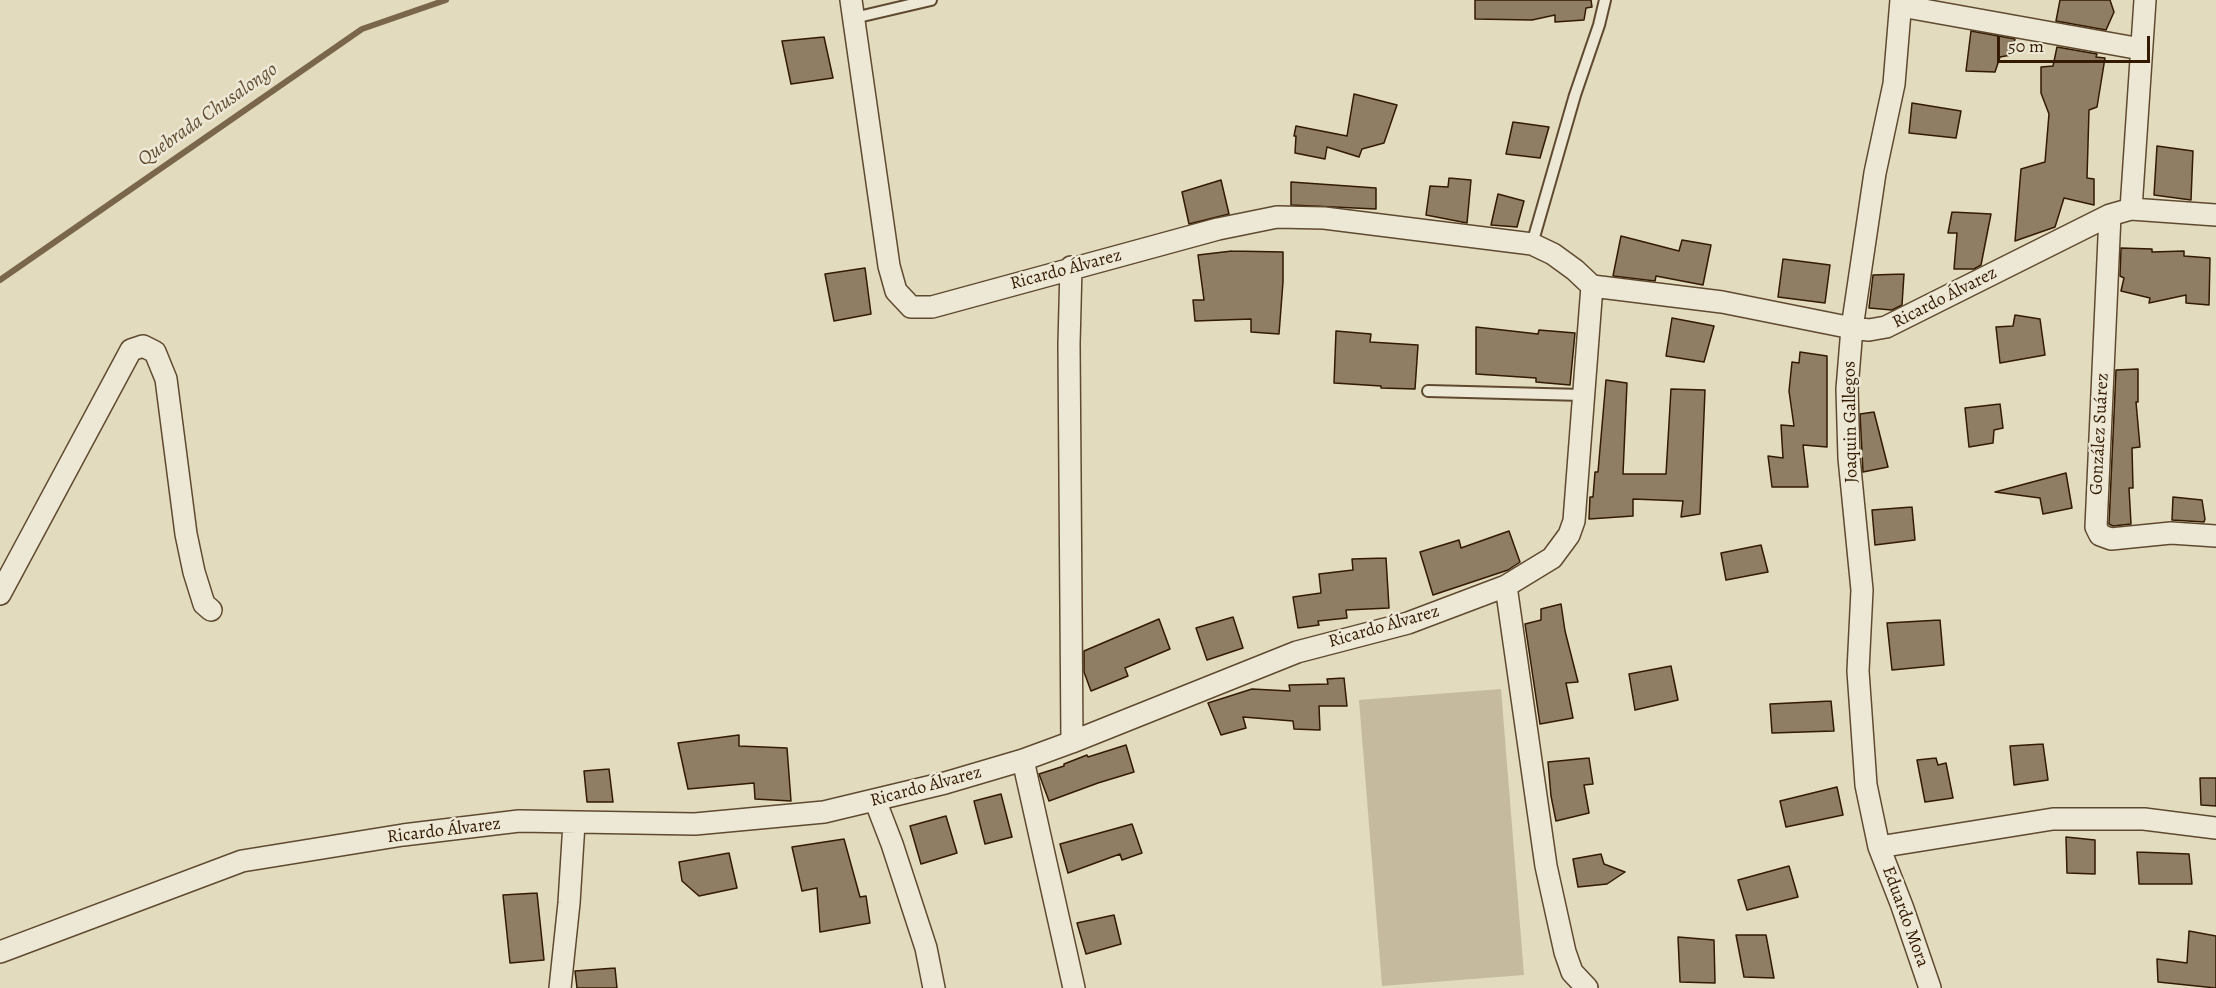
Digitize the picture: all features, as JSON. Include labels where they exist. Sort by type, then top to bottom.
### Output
[{"type":"street","points":[[2131,209],[2145,0]]},
{"type":"street","points":[[1901,3],[2141,49]]},
{"type":"street","name":"Joaquin Gallegos","points":[[1879,847],[1866,785],[1859,683],[1862,590],[1849,458],[1847,389],[1852,328],[1875,173],[1894,84],[1901,3]]},
{"type":"street","name":"Ricardo Álvarez","points":[[853,9],[889,266],[896,291],[911,306],[932,307],[1071,267],[1218,229],[1277,217],[1324,218],[1532,244],[1560,260],[1592,286],[1722,302],[1869,330],[1886,327],[2110,215],[2131,209],[2216,215]]},
{"type":"street","name":"González Suárez","points":[[2110,215],[2096,528],[2100,536],[2112,539],[2171,533],[2216,536]]},
{"type":"street","points":[[1071,267],[1069,356],[1072,741]]},
{"type":"street","name":"Ricardo Álvarez","points":[[0,952],[242,861],[403,835],[519,821],[695,824],[824,812],[945,783],[1023,760],[1297,652],[1408,623],[1506,586],[1552,558],[1569,535],[1574,521],[1592,286]]},
{"type":"street","points":[[0,594],[131,350],[143,346],[155,352],[166,378],[188,543],[201,595],[204,604],[210,610]]},
{"type":"street","points":[[1506,586],[1546,866],[1564,952],[1572,972],[1587,988]]},
{"type":"street","points":[[1023,760],[1074,988]]},
{"type":"street","points":[[875,800],[926,948],[934,988]]},
{"type":"street","points":[[1879,847],[2053,819],[2144,819],[2216,828]]},
{"type":"street","points":[[557,987],[569,903],[574,823]]},
{"type":"street","name":"Eduardo Mora","points":[[1879,847],[1930,988]]},
{"type":"lane","points":[[853,9],[931,0]]},
{"type":"lane","points":[[1532,244],[1605,0]]},
{"type":"lane","points":[[1428,391],[1583,395]]},
{"type":"shaded area","points":[[1501,689],[1524,975],[1382,986],[1359,700]]},
{"type":"building","points":[[1475,0],[1591,0],[1592,7],[1586,8],[1584,20],[1555,22],[1555,15],[1532,20],[1475,19]]},
{"type":"building","points":[[2060,0],[2110,0],[2114,12],[2106,30],[2056,21]]},
{"type":"building","points":[[1971,31],[2015,39],[2011,55],[2000,57],[1995,72],[1966,71]]},
{"type":"building","points":[[824,37],[833,78],[791,84],[782,41]]},
{"type":"building","points":[[2057,47],[2097,54],[2096,57],[2105,58],[2097,107],[2089,110],[2087,178],[2094,179],[2094,205],[2064,198],[2055,227],[2015,241],[2021,169],[2045,162],[2049,114],[2041,93],[2041,67],[2053,66]]},
{"type":"building","points":[[1354,94],[1397,105],[1384,143],[1362,149],[1359,157],[1327,147],[1325,159],[1295,153],[1296,126],[1347,136]]},
{"type":"building","points":[[1912,103],[1961,111],[1956,138],[1909,133]]},
{"type":"building","points":[[1513,122],[1549,127],[1540,158],[1506,154]]},
{"type":"building","points":[[2157,146],[2193,151],[2191,200],[2154,195]]},
{"type":"building","points":[[1449,178],[1471,180],[1467,223],[1426,215],[1430,186],[1448,187]]},
{"type":"building","points":[[1221,180],[1229,214],[1189,224],[1182,192]]},
{"type":"building","points":[[1291,182],[1376,188],[1376,209],[1291,205]]},
{"type":"building","points":[[1498,194],[1524,201],[1517,227],[1491,225]]},
{"type":"building","points":[[1952,212],[1991,214],[1981,265],[1974,269],[1954,269],[1957,233],[1948,233]]},
{"type":"building","points":[[1621,236],[1679,251],[1682,240],[1711,245],[1703,285],[1656,276],[1655,281],[1613,276]]},
{"type":"building","points":[[2121,248],[2152,249],[2152,252],[2184,251],[2184,256],[2210,258],[2209,305],[2186,303],[2186,295],[2149,303],[2150,298],[2121,291],[2124,278],[2120,276]]},
{"type":"building","points":[[1232,251],[1283,252],[1279,334],[1251,332],[1251,319],[1195,321],[1193,300],[1204,300],[1198,255]]},
{"type":"building","points":[[1783,259],[1830,265],[1825,303],[1778,297]]},
{"type":"building","points":[[865,268],[871,314],[834,321],[825,274]]},
{"type":"building","points":[[1904,274],[1902,305],[1892,310],[1869,308],[1873,275]]},
{"type":"building","points":[[2015,315],[2040,319],[2045,355],[2000,363],[1996,327],[2013,326]]},
{"type":"building","points":[[1672,318],[1714,326],[1704,362],[1666,356]]},
{"type":"building","points":[[1476,327],[1538,334],[1539,330],[1575,333],[1570,385],[1536,382],[1536,378],[1476,374]]},
{"type":"building","points":[[1336,331],[1371,334],[1370,342],[1418,345],[1415,389],[1334,383]]},
{"type":"building","points":[[1800,352],[1827,356],[1827,447],[1803,445],[1808,487],[1772,487],[1768,456],[1783,458],[1781,425],[1794,426],[1789,391],[1792,362],[1799,363]]},
{"type":"building","points":[[2138,369],[2138,402],[2136,402],[2140,447],[2132,448],[2133,488],[2129,488],[2131,524],[2113,526],[2109,524],[2116,370]]},
{"type":"building","points":[[1606,380],[1627,383],[1623,474],[1666,474],[1671,389],[1705,390],[1700,514],[1681,517],[1683,501],[1633,499],[1633,516],[1589,519],[1590,497],[1593,497],[1595,472],[1598,472]]},
{"type":"building","points":[[2000,404],[2003,428],[1994,430],[1993,443],[1969,447],[1965,408]]},
{"type":"building","points":[[1874,412],[1888,467],[1863,472],[1860,414]]},
{"type":"building","points":[[2066,473],[2072,508],[2043,514],[2040,498],[1995,492]]},
{"type":"building","points":[[2173,497],[2202,500],[2204,522],[2172,520]]},
{"type":"building","points":[[1912,507],[1915,540],[1875,545],[1872,510]]},
{"type":"building","points":[[1509,531],[1520,562],[1508,570],[1433,595],[1420,552],[1459,540],[1461,548]]},
{"type":"building","points":[[1761,545],[1768,572],[1726,580],[1721,553]]},
{"type":"building","points":[[1386,558],[1389,608],[1346,610],[1347,618],[1318,621],[1319,625],[1298,628],[1293,597],[1321,593],[1319,574],[1353,570],[1352,559]]},
{"type":"building","points":[[1561,604],[1565,631],[1578,682],[1566,683],[1573,718],[1540,724],[1525,624],[1541,620],[1541,609]]},
{"type":"building","points":[[1233,617],[1243,648],[1207,660],[1196,628]]},
{"type":"building","points":[[1159,619],[1170,649],[1125,668],[1128,676],[1091,691],[1084,672],[1084,651]]},
{"type":"building","points":[[1940,620],[1944,665],[1892,670],[1887,623]]},
{"type":"building","points":[[1671,666],[1678,700],[1635,710],[1629,674]]},
{"type":"building","points":[[1344,678],[1347,706],[1319,706],[1320,730],[1294,729],[1293,721],[1243,717],[1246,728],[1221,735],[1208,703],[1252,689],[1290,691],[1289,685],[1328,684],[1327,679]]},
{"type":"building","points":[[1831,701],[1834,731],[1772,733],[1770,704]]},
{"type":"building","points":[[739,735],[739,746],[787,748],[791,801],[755,799],[754,783],[688,789],[678,743]]},
{"type":"building","points":[[2043,744],[2048,780],[2014,785],[2010,746]]},
{"type":"building","points":[[1126,745],[1134,772],[1049,801],[1039,774],[1087,755],[1088,757]]},
{"type":"building","points":[[1589,758],[1593,784],[1584,785],[1589,813],[1556,821],[1548,762]]},
{"type":"building","points":[[1936,758],[1938,765],[1946,763],[1953,798],[1925,802],[1917,760]]},
{"type":"building","points":[[609,769],[613,802],[587,802],[584,771]]},
{"type":"building","points":[[2200,778],[2216,778],[2216,806],[2201,805]]},
{"type":"building","points":[[1837,787],[1843,815],[1786,827],[1780,801]]},
{"type":"building","points":[[1001,794],[1012,837],[985,844],[974,801]]},
{"type":"building","points":[[946,816],[957,853],[921,864],[910,826]]},
{"type":"building","points":[[1132,824],[1142,853],[1122,860],[1120,854],[1068,873],[1060,844]]},
{"type":"building","points":[[2066,837],[2095,840],[2095,874],[2067,873]]},
{"type":"building","points":[[844,839],[860,897],[866,896],[870,923],[820,932],[817,888],[802,891],[792,847]]},
{"type":"building","points":[[2137,852],[2189,854],[2192,884],[2139,884]]},
{"type":"building","points":[[729,853],[737,888],[699,896],[682,881],[679,862]]},
{"type":"building","points":[[1601,854],[1604,864],[1625,872],[1607,884],[1578,887],[1573,859]]},
{"type":"building","points":[[1789,866],[1798,897],[1747,910],[1738,880]]},
{"type":"building","points":[[537,893],[544,960],[510,963],[503,895]]},
{"type":"building","points":[[1114,915],[1121,944],[1086,954],[1077,923]]},
{"type":"building","points":[[2189,931],[2216,936],[2216,988],[2158,982],[2157,959],[2187,963]]},
{"type":"building","points":[[1736,935],[1766,935],[1774,978],[1744,977]]},
{"type":"building","points":[[1678,937],[1714,940],[1715,983],[1680,982]]},
{"type":"building","points":[[615,968],[617,988],[577,988],[575,971]]},
{"type":"waterway","name":"Quebrada Chusalongo","points":[[0,280],[362,29],[446,0]]}]
